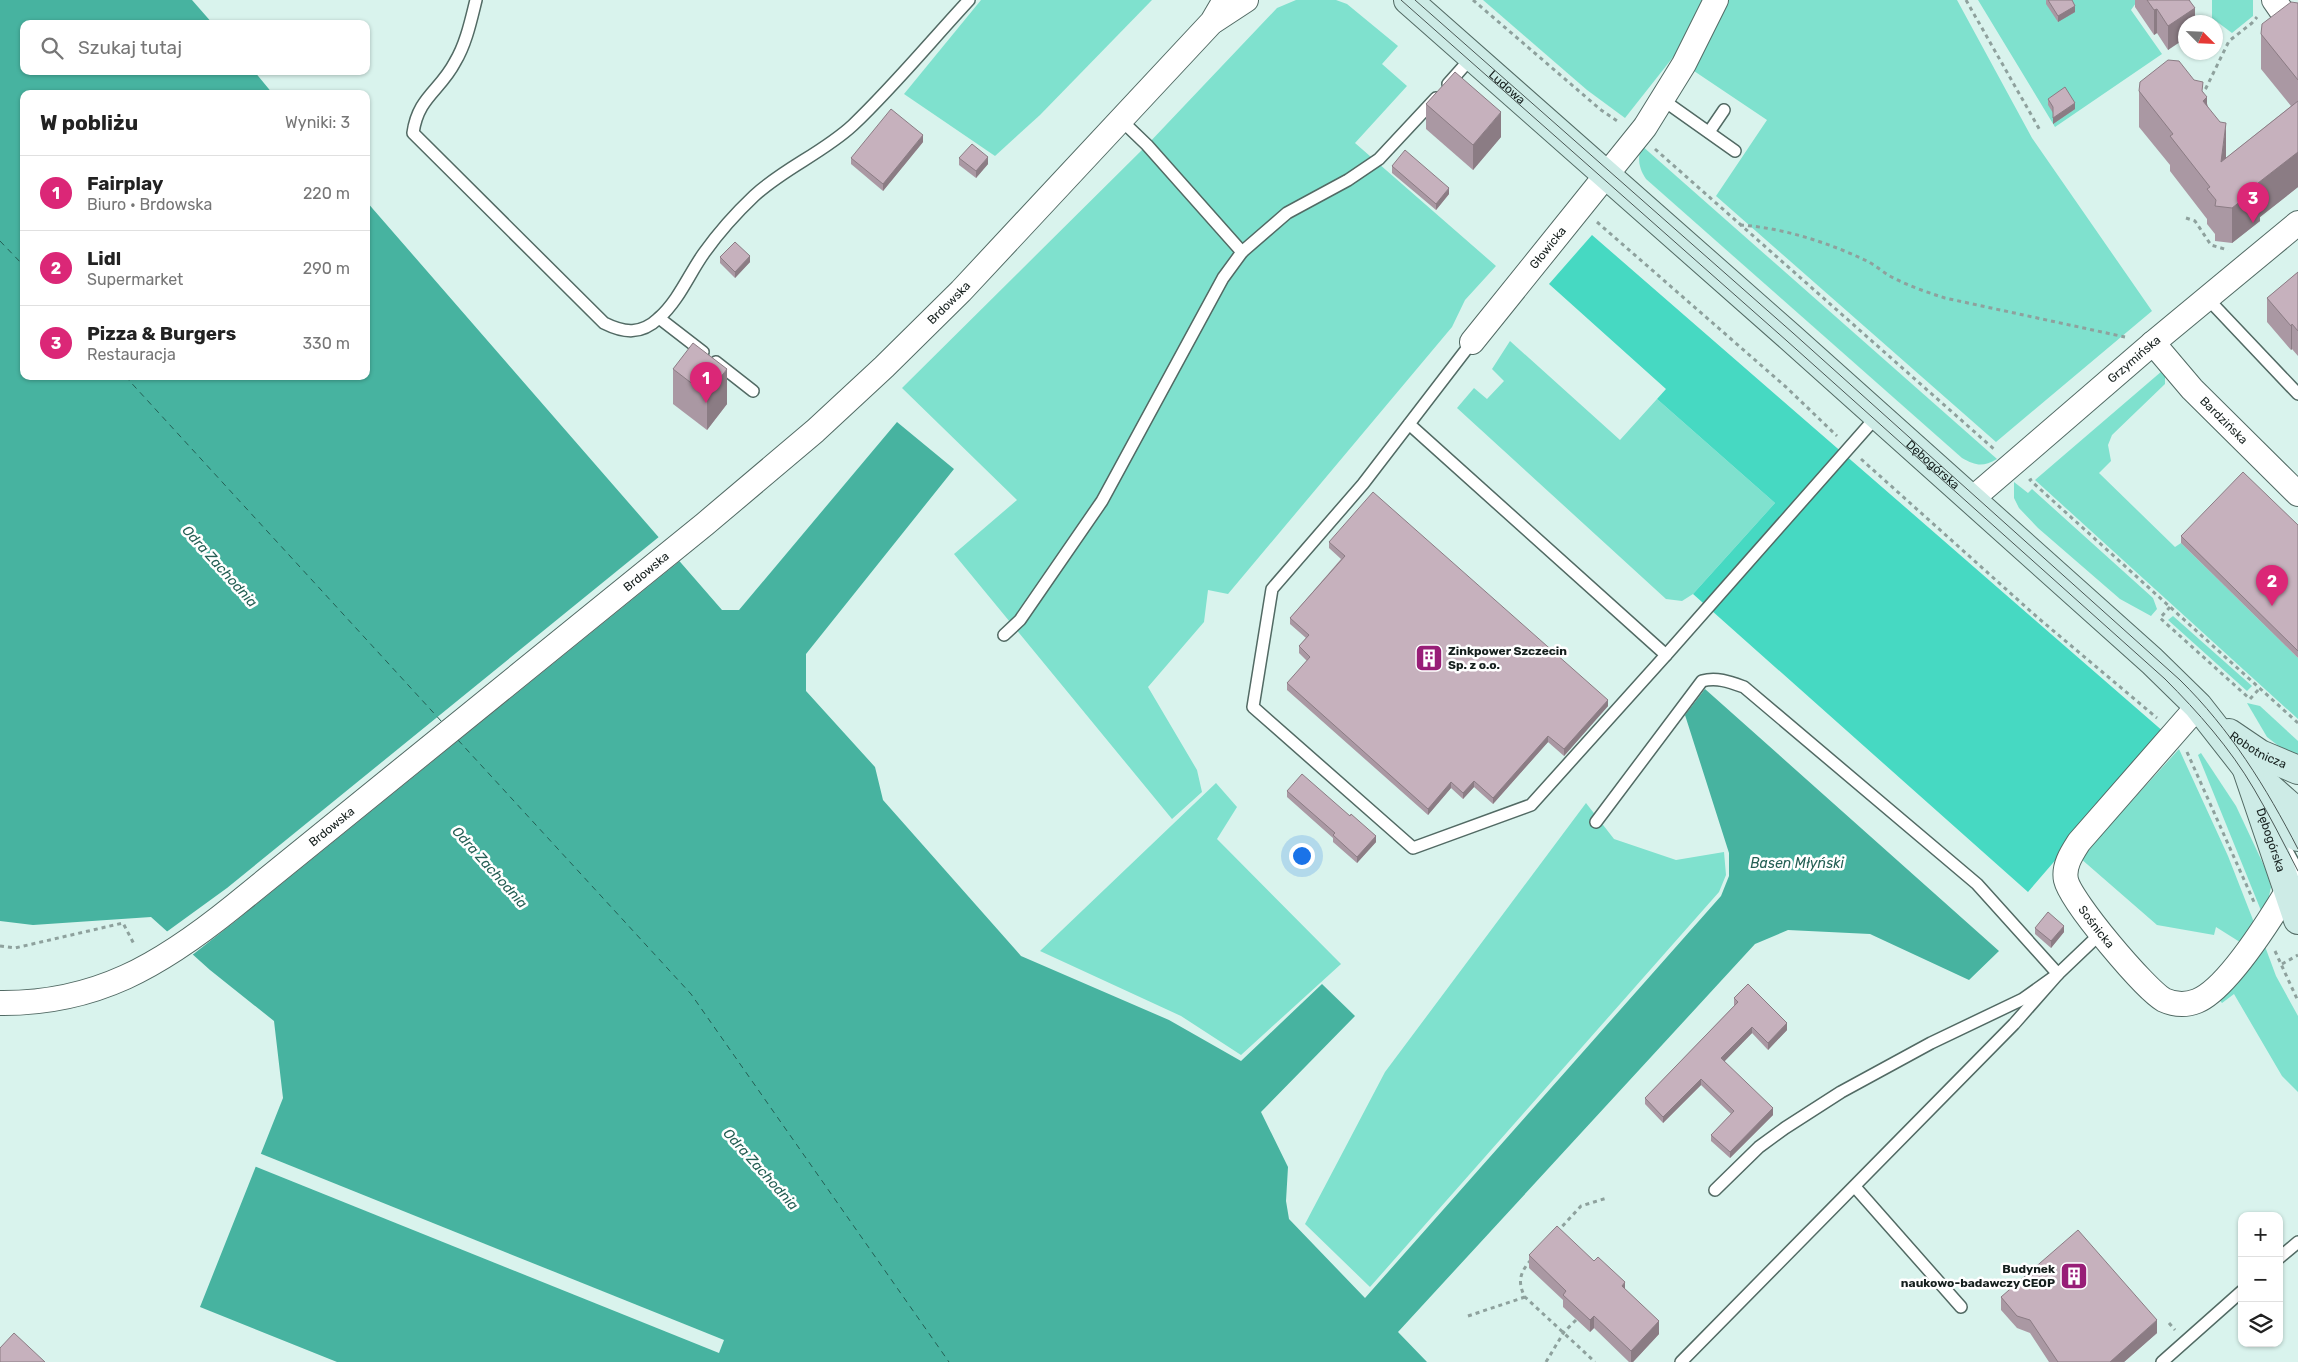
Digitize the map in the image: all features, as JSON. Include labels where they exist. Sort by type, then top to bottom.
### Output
[{"type":"street","name":"Brdowska","points":[[1212,22],[1224,0]]},
{"type":"street","name":"Brdowska","points":[[0,1003],[34,1002],[90,992],[131,976],[175,951],[228,912],[705,524],[805,440],[890,362],[974,278],[1212,22],[1246,0]]},
{"type":"street","name":"Ludowa","points":[[1408,0],[1607,176]]},
{"type":"street","name":"Głowicka","points":[[1472,342],[1639,135],[1663,100],[1684,64],[1716,0]]},
{"type":"street","name":"Dębogórska","points":[[1607,176],[2158,666],[2198,706],[2250,778],[2274,819],[2286,831],[2298,837]]},
{"type":"street","name":"Grzymińska","points":[[1972,499],[2153,343],[2298,223]]},
{"type":"street","name":"Bardzińska","points":[[2153,343],[2192,389],[2298,494]]},
{"type":"street","name":"Sośnicka","points":[[2198,706],[2079,842],[2068,860],[2066,880],[2069,889],[2101,933],[2150,988],[2164,999],[2184,1004],[2208,996],[2235,966],[2264,928],[2295,874]]},
{"type":"street","name":"Robotnicza","points":[[2198,706],[2242,743],[2271,760],[2298,770]]},
{"type":"street","name":"Dębogórska","points":[[2250,778],[2298,813]]},
{"type":"street","name":"Dębogórska","points":[[2250,778],[2295,874],[2298,920]]},
{"type":"lane","points":[[476,0],[456,61],[444,80],[425,99],[415,117],[413,133],[604,323],[618,330],[640,331],[659,318],[688,282],[703,254],[717,236],[756,194],[786,170],[818,151],[852,126],[969,0]]},
{"type":"lane","points":[[1004,635],[1020,620],[1102,501],[1222,278],[1242,252],[1287,213],[1348,180],[1379,159],[1472,57]]},
{"type":"lane","points":[[1663,100],[1735,151]]},
{"type":"lane","points":[[1709,132],[1724,110]]},
{"type":"lane","points":[[1121,120],[1147,145],[1242,252]]},
{"type":"lane","points":[[2207,298],[2298,394]]},
{"type":"lane","points":[[659,318],[753,390]]},
{"type":"lane","name":"Głowicka","points":[[1472,342],[1363,484],[1272,589],[1253,707],[1413,848],[1531,805],[1666,655]]},
{"type":"lane","points":[[1409,424],[1666,655],[1878,415]]},
{"type":"lane","points":[[1596,822],[1702,681],[1712,679],[1728,681],[1744,687],[1976,884],[2058,974]]},
{"type":"lane","points":[[1681,1362],[2014,1024],[2058,974],[2101,933]]},
{"type":"lane","points":[[1715,1190],[1759,1146],[1841,1092],[1931,1043],[2004,1009],[2058,974]]},
{"type":"lane","points":[[1855,1187],[1961,1307]]},
{"type":"lane","points":[[2280,1257],[2298,1242]]},
{"type":"lane","points":[[2162,1362],[2238,1295]]},
{"type":"path","points":[[1473,0],[1601,110],[1639,135],[1996,450]]},
{"type":"path","points":[[1966,0],[2041,132]]},
{"type":"path","points":[[2199,95],[2206,88],[2229,41],[2272,9]]},
{"type":"path","points":[[2186,218],[2195,221],[2211,244],[2226,248]]},
{"type":"path","points":[[1596,222],[1786,387],[1849,448],[2037,617],[2174,732],[2200,777],[2249,887],[2264,928],[2298,1001]]},
{"type":"path","points":[[1740,225],[1776,230],[1828,246],[1870,262],[1888,275],[1920,290],[1945,298],[2130,338]]},
{"type":"path","points":[[2030,480],[2298,723]]},
{"type":"path","points":[[2170,607],[2160,618],[2250,699],[2260,688]]},
{"type":"path","points":[[0,946],[15,948],[123,923],[139,953]]},
{"type":"path","points":[[2282,964],[2298,955]]},
{"type":"path","points":[[1555,1234],[1581,1206],[1607,1198]]},
{"type":"path","points":[[1536,1255],[1524,1268],[1520,1278],[1520,1289],[1525,1297],[1596,1362]]},
{"type":"path","points":[[1468,1316],[1525,1297]]},
{"type":"path","points":[[1546,1362],[1564,1332],[1576,1320]]},
{"type":"shaded area","points":[[981,0],[1152,0],[1040,115],[995,156],[904,94]]},
{"type":"shaded area","points":[[1296,0],[1336,0],[1347,4],[1398,46],[1382,64],[1407,86],[1355,143],[1496,266],[1465,300],[1452,327],[1228,594],[1208,590],[1204,622],[1148,687],[1197,770],[1202,792],[1172,819],[954,554],[1017,500],[902,388],[1147,145],[1277,8]]},
{"type":"shaded area","points":[[1483,0],[1704,0],[1685,42],[1625,118],[1587,90]]},
{"type":"shaded area","points":[[1727,0],[1957,0],[2032,138],[2152,311],[1996,442],[1716,196],[1767,120],[1694,71]]},
{"type":"shaded area","points":[[1978,0],[2138,0],[2131,10],[2162,54],[2055,127]]},
{"type":"shaded area","points":[[2212,0],[2253,0],[2253,16],[2232,33],[2223,26],[2223,15],[2212,15]]},
{"type":"shaded area","points":[[1641,145],[1997,459],[1980,465],[1962,458],[1646,179],[1639,163]]},
{"type":"shaded area","points":[[1592,235],[2165,733],[2028,892],[1693,594],[1775,503],[1657,399],[1666,389],[1549,284]]},
{"type":"shaded area","points":[[1510,341],[1620,440],[1657,399],[1775,503],[1693,594],[1682,601],[1666,599],[1457,408],[1474,388],[1487,399],[1504,381],[1492,369]]},
{"type":"shaded area","points":[[2162,371],[2165,376],[2165,384],[2112,435],[2108,445],[2111,461],[2099,473],[2175,547],[2181,543],[2298,658],[2298,719],[2035,480]]},
{"type":"shaded area","points":[[2014,482],[2028,493],[2032,489],[2153,598],[2157,609],[2151,616],[2120,599],[2038,528],[2019,508],[2014,498]]},
{"type":"shaded area","points":[[2173,616],[2252,686],[2247,691],[2168,620]]},
{"type":"shaded area","points":[[2247,703],[2260,706],[2298,741],[2298,761],[2267,737]]},
{"type":"shaded area","points":[[2179,749],[2228,856],[2255,925],[2243,944],[2216,927],[2214,935],[2157,925],[2080,858]]},
{"type":"shaded area","points":[[2201,753],[2236,806],[2266,870],[2271,887],[2268,901],[2262,913],[2198,755]]},
{"type":"shaded area","points":[[1216,783],[1237,807],[1217,839],[1341,964],[1241,1055],[1181,1016],[1040,951]]},
{"type":"shaded area","points":[[1586,803],[1614,839],[1676,860],[1724,852],[1726,875],[1719,892],[1370,1287],[1305,1224],[1385,1072]]},
{"type":"shaded area","points":[[2263,941],[2276,976],[2298,1016],[2298,1092],[2282,1076],[2234,994],[2222,1003],[2216,996]]},
{"type":"water","points":[[0,0],[192,0],[210,20],[20,20],[20,75],[257,75],[270,90],[20,90],[20,380],[370,380],[370,206],[722,610],[739,610],[897,422],[954,469],[806,654],[806,691],[875,767],[883,800],[1021,956],[1169,1020],[1241,1061],[1322,984],[1355,1016],[1261,1112],[1288,1167],[1286,1201],[1289,1219],[1365,1298],[1721,896],[1729,876],[1729,853],[1685,715],[1705,689],[1999,951],[1969,980],[1870,934],[1788,930],[1755,944],[1398,1332],[1427,1362],[337,1362],[200,1307],[283,1098],[274,1021],[210,970],[151,917],[33,925],[0,921]]},
{"type":"pier","points":[[660,536],[681,560],[237,920],[191,956],[165,933],[227,888]]},
{"type":"pier","points":[[259,1153],[724,1340],[719,1353],[254,1166]]},
{"type":"building","points":[[2048,0],[2072,0],[2075,6],[2058,16]]},
{"type":"building","points":[[2147,0],[2189,0],[2195,8],[2184,15],[2178,15],[2178,19],[2168,26],[2157,9],[2154,10]]},
{"type":"building","points":[[2291,2],[2298,3],[2298,80],[2261,34],[2262,24]]},
{"type":"building","points":[[2168,60],[2179,61],[2194,80],[2203,82],[2202,91],[2207,97],[2203,101],[2220,122],[2226,123],[2221,162],[2298,101],[2298,152],[2258,183],[2260,186],[2232,208],[2215,206],[2216,200],[2207,189],[2210,187],[2170,136],[2173,134],[2139,91],[2140,82]]},
{"type":"building","points":[[1455,72],[1501,112],[1473,145],[1426,104]]},
{"type":"building","points":[[2065,87],[2075,103],[2053,118],[2053,107],[2048,99]]},
{"type":"building","points":[[891,109],[923,135],[883,184],[851,158]]},
{"type":"building","points":[[972,144],[988,157],[976,171],[959,158]]},
{"type":"building","points":[[1405,150],[1449,188],[1436,204],[1392,166]]},
{"type":"building","points":[[735,242],[750,256],[735,272],[720,257]]},
{"type":"building","points":[[2298,272],[2298,331],[2292,324],[2291,326],[2267,298]]},
{"type":"building","points":[[693,343],[727,369],[707,395],[673,369]]},
{"type":"building","points":[[2243,472],[2298,525],[2298,651],[2181,536]]},
{"type":"building","name":"Zinkpower Szczecin Sp. z o.o.","points":[[1373,492],[1608,700],[1564,749],[1548,736],[1493,798],[1474,781],[1463,793],[1451,782],[1428,809],[1287,683],[1310,657],[1299,646],[1309,635],[1290,618],[1345,556],[1329,542]]},
{"type":"building","points":[[1302,774],[1376,836],[1357,857],[1333,835],[1335,833],[1287,791]]},
{"type":"building","points":[[2048,912],[2064,926],[2051,941],[2035,928]]},
{"type":"building","points":[[1748,984],[1787,1023],[1768,1043],[1752,1027],[1721,1058],[1773,1108],[1730,1152],[1711,1135],[1734,1111],[1701,1079],[1663,1117],[1645,1098],[1738,1002],[1734,998]]},
{"type":"building","points":[[1557,1226],[1594,1261],[1598,1257],[1625,1282],[1622,1286],[1659,1321],[1631,1351],[1594,1316],[1590,1320],[1563,1295],[1566,1291],[1529,1255]]},
{"type":"building","name":"Budynek naukowo-badawczy CEOP","points":[[2078,1230],[2157,1320],[2110,1362],[2058,1362],[2030,1320],[2017,1316],[2001,1297]]},
{"type":"building","points":[[14,1333],[45,1362],[0,1362],[0,1348]]},
{"type":"ferry route","points":[[0,241],[20,262]]},
{"type":"ferry route","points":[[129,380],[442,722]]},
{"type":"ferry route","points":[[458,740],[691,994],[949,1362]]},
{"type":"tram line","points":[[1401,0],[1787,341],[2165,679],[2201,717],[2235,759],[2260,799],[2298,871]]},
{"type":"tram line","points":[[1415,0],[1793,333],[2180,680],[2215,718],[2246,760],[2273,803],[2298,849]]},
{"type":"place","name":"Pizza & Burgers","points":[[2253,223]]},
{"type":"place","name":"Fairplay","points":[[706,403]]},
{"type":"place","name":"Lidl","points":[[2272,606]]},
{"type":"place","name":"Zinkpower Szczecin Sp. z o.o.","points":[[1429,658]]},
{"type":"place","name":"Budynek naukowo-badawczy CEOP","points":[[2074,1276]]},
{"type":"water label","name":"Odra Zachodnia","points":[[220,566]]},
{"type":"water label","name":"Basen Młyński","points":[[1797,863]]},
{"type":"water label","name":"Odra Zachodnia","points":[[490,867]]},
{"type":"water label","name":"Odra Zachodnia","points":[[761,1169]]}]
